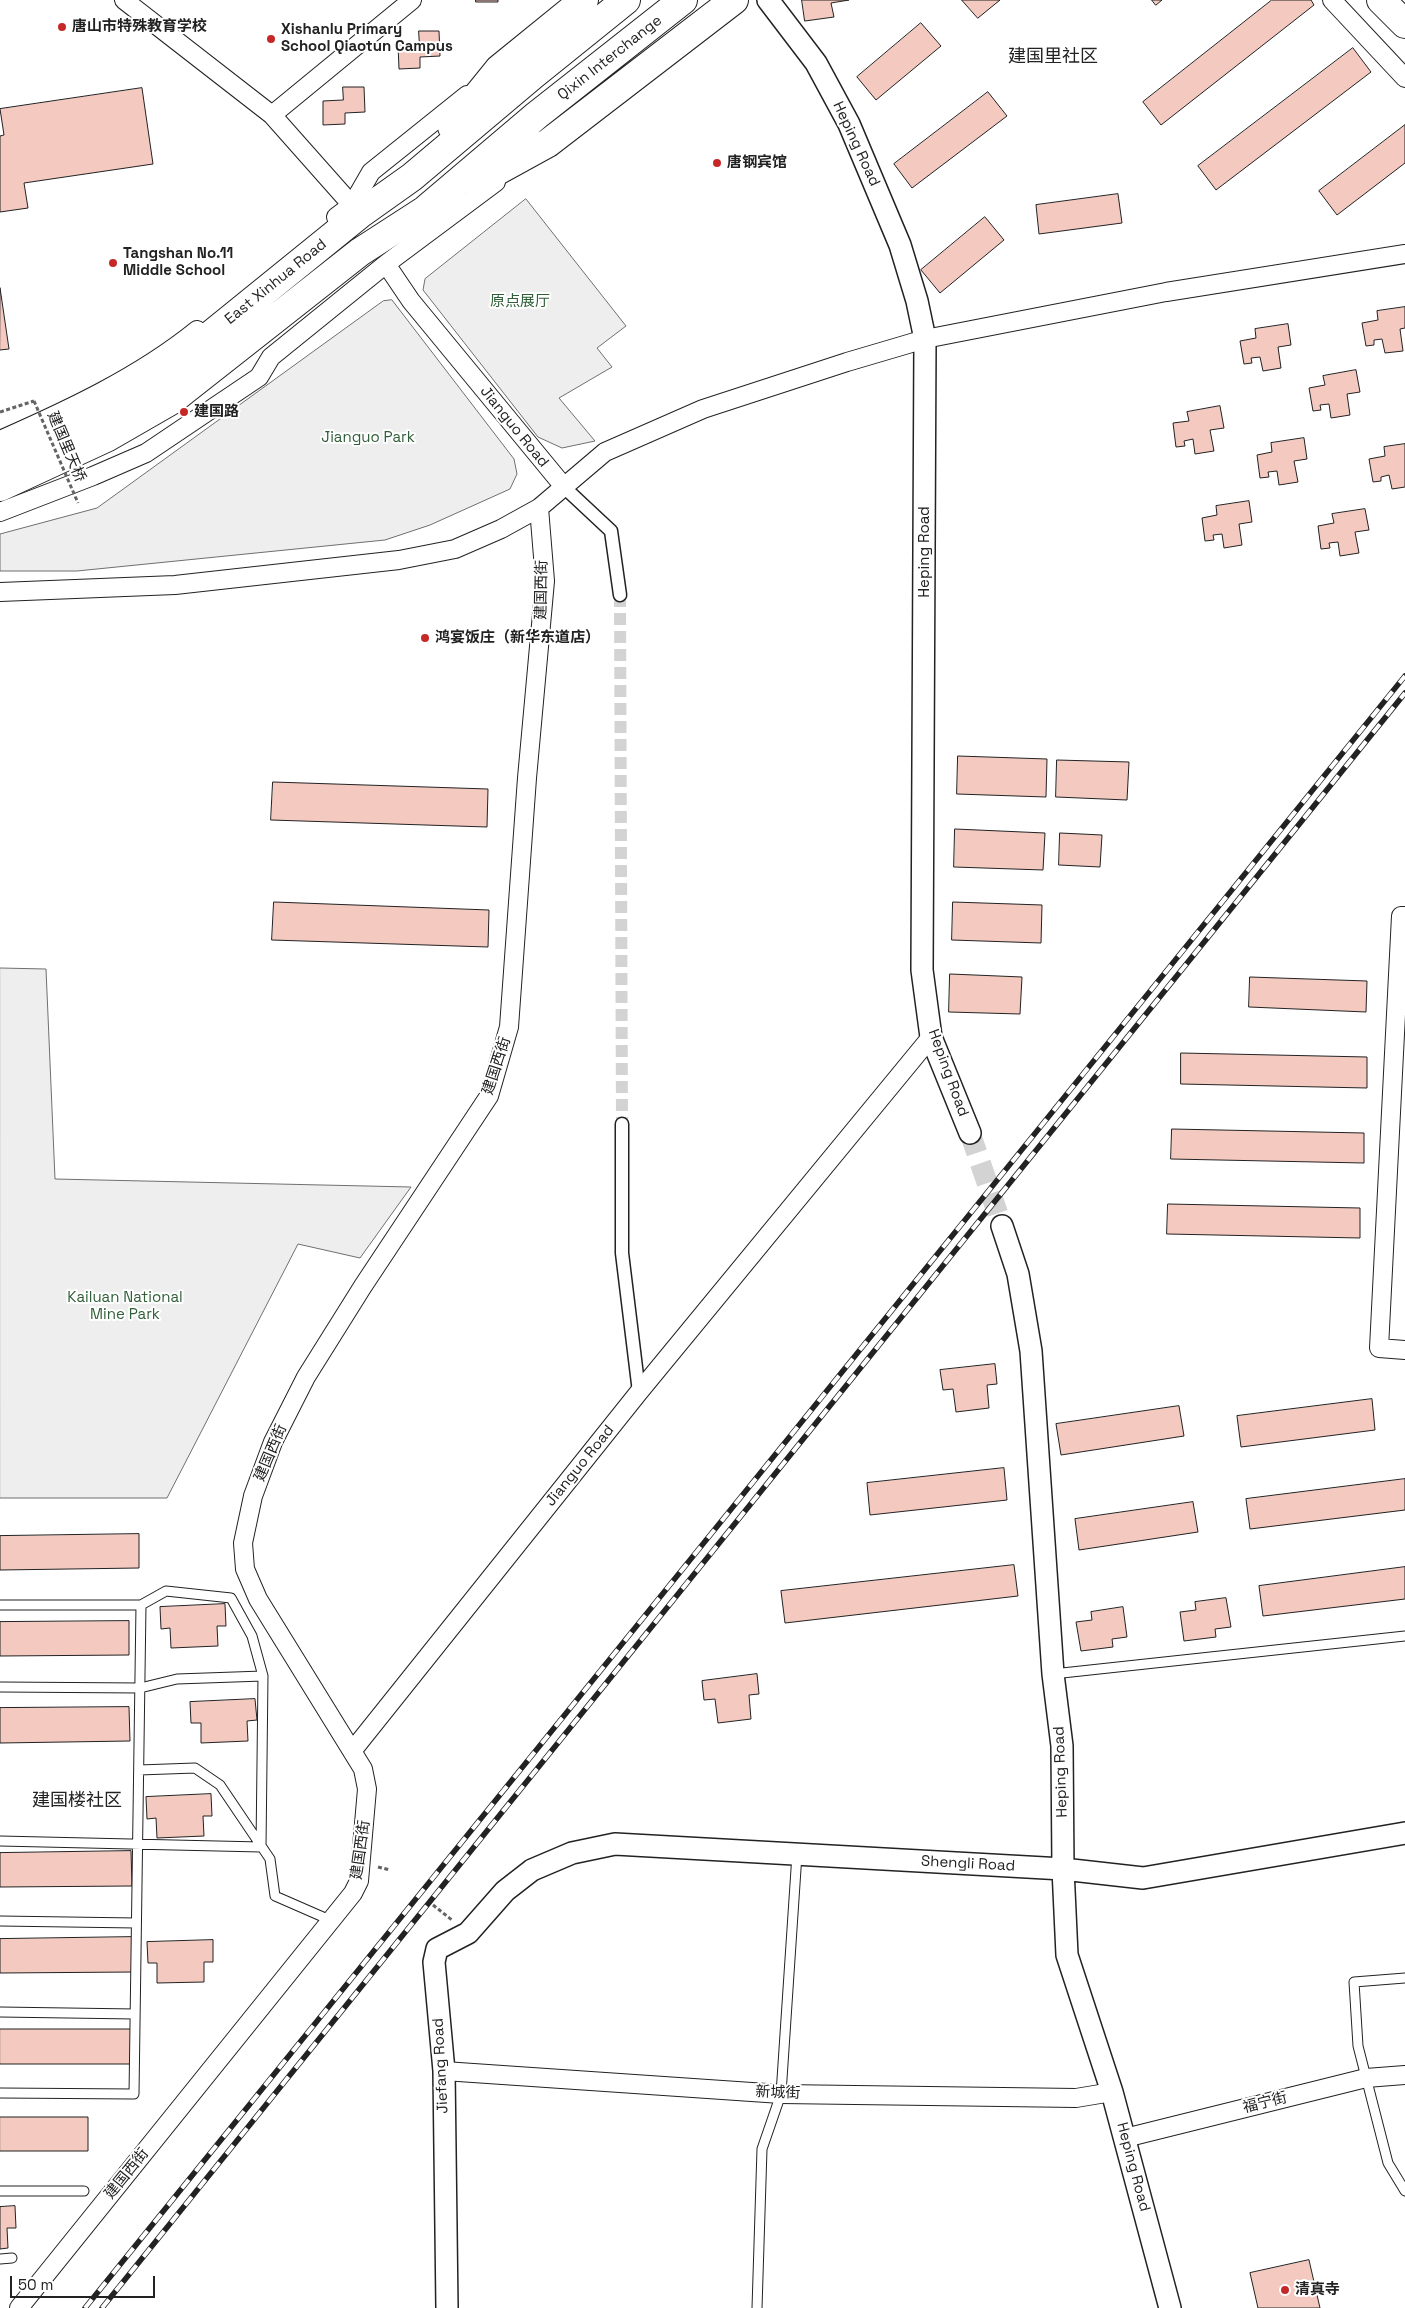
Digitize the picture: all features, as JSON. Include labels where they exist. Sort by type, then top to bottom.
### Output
[{"type":"main road","points":[[412,177],[499,69],[584,0]]},
{"type":"main road","name":"East Xinhua Road","points":[[0,459],[74,428],[160,376],[356,209],[412,177],[626,0]]},
{"type":"main road","name":"Qixin Interchange","points":[[537,115],[683,0]]},
{"type":"main road","points":[[425,210],[548,143],[734,0]]},
{"type":"main road","points":[[1381,0],[1405,24]]},
{"type":"main road","name":"East Xinhua Road","points":[[0,487],[106,438],[172,400],[360,252],[425,210],[537,115]]},
{"type":"street","points":[[124,0],[272,115],[356,209]]},
{"type":"street","points":[[272,115],[412,0]]},
{"type":"street","name":"Heping Road","points":[[768,0],[816,63],[849,124],[900,245],[917,301],[925,339],[926,571],[922,970],[931,1037],[970,1133]]},
{"type":"street","points":[[1332,0],[1405,78]]},
{"type":"street","points":[[1367,0],[1405,38]]},
{"type":"street","points":[[0,440],[77,404],[151,362],[189,336],[356,209],[371,172],[499,69]]},
{"type":"street","points":[[0,512],[94,476],[146,452],[259,378],[271,357],[386,264],[548,143]]},
{"type":"street","points":[[0,592],[176,585],[399,560],[455,549],[539,508],[606,452],[703,409],[925,339],[1166,292],[1405,254]]},
{"type":"street","name":"Jianguo Road","points":[[386,264],[411,301],[564,488],[611,531],[620,595]]},
{"type":"street","name":"建国西街","points":[[19,2308],[353,1893],[359,1881],[367,1789],[363,1769],[258,1599],[245,1569],[244,1543],[256,1487],[273,1442],[306,1377],[489,1096],[500,1061],[509,1027],[527,778],[545,581],[539,508]]},
{"type":"street","points":[[1403,916],[1379,1348],[1405,1350]]},
{"type":"street","name":"Jianguo Road","points":[[352,1750],[639,1392],[931,1037]]},
{"type":"street","points":[[622,1124],[622,1253],[639,1392]]},
{"type":"street","name":"Heping Road","points":[[1002,1226],[1018,1274],[1031,1351],[1053,1674],[1062,1746],[1063,1869],[1067,1956],[1112,2092],[1170,2308]]},
{"type":"street","name":"Shengli Road","points":[[532,1870],[572,1853],[615,1844],[1063,1869],[1143,1878],[1405,1833]]},
{"type":"street","name":"Jiefang Road","points":[[447,2308],[444,2072],[434,1962],[437,1949],[468,1933],[505,1891],[532,1870]]},
{"type":"street","name":"新城街","points":[[444,2072],[781,2094],[1076,2098],[1112,2092]]},
{"type":"street","name":"福宁街","points":[[1125,2138],[1366,2078],[1405,2075]]},
{"type":"lane","points":[[0,1605],[141,1605],[166,1591],[231,1598],[252,1636],[263,1676],[261,1847]]},
{"type":"lane","points":[[0,2093],[134,2094],[141,1605]]},
{"type":"lane","points":[[1053,1674],[1405,1636]]},
{"type":"lane","points":[[0,1687],[140,1688],[177,1679],[263,1676]]},
{"type":"lane","points":[[138,1770],[195,1768],[220,1785],[270,1859],[275,1896],[330,1920]]},
{"type":"lane","points":[[0,1842],[261,1847]]},
{"type":"lane","points":[[757,2308],[762,2148],[781,2094],[797,1854]]},
{"type":"lane","points":[[0,1921],[136,1923]]},
{"type":"lane","points":[[1405,1978],[1354,1982],[1358,2046],[1388,2163],[1405,2191]]},
{"type":"lane","points":[[0,2012],[135,2014]]},
{"type":"lane","points":[[0,2191],[84,2191]]},
{"type":"lane","points":[[0,2259],[12,2258]]},
{"type":"path","name":"建国里天桥","points":[[0,412],[34,401],[78,502]]},
{"type":"green space","name":"原点展厅","points":[[526,199],[626,326],[597,348],[612,367],[559,398],[595,441],[562,448],[538,437],[423,290],[425,279]]},
{"type":"green space","name":"Jianguo Park","points":[[392,300],[514,459],[517,474],[510,489],[430,525],[385,540],[77,571],[0,571],[0,534],[97,508],[383,301]]},
{"type":"green space","name":"Kailuan National Mine Park","points":[[0,968],[46,969],[55,1179],[411,1187],[360,1258],[298,1244],[167,1498],[0,1498]]},
{"type":"building","points":[[476,0],[498,0],[498,2],[476,2]]},
{"type":"building","points":[[802,0],[849,0],[831,3],[834,17],[805,21]]},
{"type":"building","points":[[962,0],[1000,0],[978,18]]},
{"type":"building","points":[[1152,0],[1162,0],[1156,5]]},
{"type":"building","points":[[1272,0],[1311,0],[1314,5],[1161,125],[1143,102]]},
{"type":"building","points":[[921,23],[941,46],[876,100],[857,77]]},
{"type":"building","points":[[419,31],[439,31],[440,56],[420,57],[420,68],[399,69],[398,45],[419,44]]},
{"type":"building","points":[[1353,48],[1371,72],[1216,190],[1198,166]]},
{"type":"building","points":[[343,87],[364,87],[365,112],[345,113],[345,124],[323,125],[323,101],[343,100]]},
{"type":"building","points":[[142,88],[153,164],[24,183],[28,208],[0,212],[0,136],[4,135],[0,109]]},
{"type":"building","points":[[988,92],[1007,116],[912,188],[894,164]]},
{"type":"building","points":[[1405,125],[1405,163],[1337,215],[1319,191]]},
{"type":"building","points":[[1118,194],[1122,223],[1039,234],[1036,205]]},
{"type":"building","points":[[985,217],[1004,240],[940,293],[921,270]]},
{"type":"building","points":[[0,288],[9,349],[0,350]]},
{"type":"building","points":[[1405,307],[1405,328],[1400,329],[1403,351],[1385,353],[1382,339],[1374,340],[1374,345],[1366,346],[1362,323],[1378,320],[1377,311]]},
{"type":"building","points":[[1288,324],[1291,345],[1278,347],[1281,368],[1263,371],[1260,357],[1251,358],[1252,363],[1244,364],[1240,341],[1256,338],[1255,329]]},
{"type":"building","points":[[1356,370],[1360,392],[1347,394],[1350,415],[1331,418],[1329,404],[1320,405],[1321,410],[1313,411],[1309,388],[1325,385],[1323,376]]},
{"type":"building","points":[[1220,406],[1224,428],[1210,430],[1214,451],[1195,454],[1193,439],[1184,441],[1185,446],[1176,447],[1173,423],[1189,421],[1187,412]]},
{"type":"building","points":[[1304,438],[1307,459],[1294,461],[1298,482],[1279,485],[1277,471],[1268,472],[1269,477],[1260,478],[1257,455],[1272,452],[1271,443]]},
{"type":"building","points":[[1405,444],[1405,487],[1392,489],[1389,475],[1381,477],[1381,481],[1373,482],[1369,459],[1385,456],[1384,447]]},
{"type":"building","points":[[1249,501],[1252,522],[1239,524],[1242,545],[1224,548],[1222,534],[1213,535],[1214,540],[1205,541],[1202,518],[1217,515],[1216,506]]},
{"type":"building","points":[[1365,509],[1369,530],[1355,532],[1359,553],[1340,556],[1338,542],[1329,543],[1330,548],[1321,549],[1318,526],[1334,523],[1332,514]]},
{"type":"building","points":[[958,756],[1047,759],[1046,797],[957,794]]},
{"type":"building","points":[[1057,760],[1129,762],[1127,800],[1056,797]]},
{"type":"building","points":[[273,782],[488,789],[487,827],[271,820]]},
{"type":"building","points":[[955,829],[1045,833],[1043,870],[954,867]]},
{"type":"building","points":[[1060,833],[1102,835],[1100,867],[1059,865]]},
{"type":"building","points":[[274,902],[489,910],[488,947],[272,940]]},
{"type":"building","points":[[953,902],[1042,905],[1041,943],[952,940]]},
{"type":"building","points":[[950,974],[1022,977],[1020,1014],[949,1012]]},
{"type":"building","points":[[1250,977],[1367,981],[1366,1012],[1249,1007]]},
{"type":"building","points":[[1181,1053],[1367,1057],[1367,1088],[1181,1084]]},
{"type":"building","points":[[1172,1129],[1364,1133],[1364,1163],[1171,1159]]},
{"type":"building","points":[[1168,1204],[1360,1208],[1360,1238],[1167,1234]]},
{"type":"building","points":[[995,1364],[997,1384],[987,1385],[989,1408],[956,1412],[953,1389],[943,1390],[940,1370]]},
{"type":"building","points":[[1372,1399],[1375,1430],[1241,1447],[1237,1416]]},
{"type":"building","points":[[1179,1406],[1184,1436],[1061,1455],[1056,1424]]},
{"type":"building","points":[[1004,1468],[1007,1500],[870,1515],[867,1483]]},
{"type":"building","points":[[1405,1479],[1405,1510],[1250,1529],[1246,1499]]},
{"type":"building","points":[[1193,1502],[1198,1532],[1079,1550],[1075,1519]]},
{"type":"building","points":[[139,1534],[139,1568],[0,1570],[0,1536]]},
{"type":"building","points":[[1014,1565],[1018,1596],[785,1623],[781,1591]]},
{"type":"building","points":[[1405,1567],[1405,1599],[1263,1616],[1259,1586]]},
{"type":"building","points":[[1226,1598],[1231,1627],[1215,1629],[1216,1637],[1184,1641],[1180,1612],[1196,1610],[1195,1602]]},
{"type":"building","points":[[225,1604],[226,1626],[217,1626],[218,1646],[171,1648],[170,1628],[161,1629],[160,1607]]},
{"type":"building","points":[[1123,1607],[1127,1637],[1112,1639],[1113,1647],[1081,1651],[1076,1622],[1092,1620],[1091,1612]]},
{"type":"building","points":[[129,1621],[129,1655],[0,1656],[0,1622]]},
{"type":"building","points":[[757,1674],[759,1694],[749,1695],[751,1719],[718,1723],[715,1699],[704,1700],[702,1681]]},
{"type":"building","points":[[255,1699],[257,1720],[247,1721],[248,1741],[201,1743],[201,1723],[191,1723],[190,1702]]},
{"type":"building","points":[[129,1707],[130,1741],[0,1743],[0,1708]]},
{"type":"building","points":[[211,1794],[212,1816],[203,1816],[204,1836],[157,1838],[156,1818],[147,1819],[146,1797]]},
{"type":"building","points":[[131,1851],[132,1886],[0,1887],[0,1853]]},
{"type":"building","points":[[133,1937],[134,1972],[0,1973],[0,1939]]},
{"type":"building","points":[[213,1940],[213,1962],[204,1962],[204,1982],[157,1983],[157,1963],[148,1963],[147,1942]]},
{"type":"building","points":[[0,2029],[133,2029],[133,2064],[0,2064]]},
{"type":"building","points":[[0,2117],[88,2117],[88,2151],[0,2151]]},
{"type":"building","points":[[15,2206],[16,2228],[7,2228],[8,2248],[0,2249],[0,2207]]},
{"type":"building","name":"清真寺","points":[[1309,2260],[1320,2308],[1258,2308],[1250,2273]]},
{"type":"tunnel","points":[[620,595],[622,1124]]},
{"type":"tunnel","points":[[970,1133],[1002,1226]]},
{"type":"railway","points":[[85,2308],[1405,676]]},
{"type":"railway","points":[[102,2308],[1405,693]]},
{"type":"place","name":"唐山市特殊教育学校","points":[[62,27]]},
{"type":"place","name":"Xishanlu Primary School Qiaotun Campus","points":[[271,39]]},
{"type":"place","name":"唐钢宾馆","points":[[717,163]]},
{"type":"place","name":"Tangshan No.11 Middle School","points":[[113,263]]},
{"type":"place","name":"建国路","points":[[184,412]]},
{"type":"place","name":"鸿宴饭庄（新华东道店）","points":[[425,638]]},
{"type":"place","name":"清真寺","points":[[1285,2290]]},
{"type":"district","name":"建国里社区","points":[[1053,57]]},
{"type":"district","name":"建国楼社区","points":[[77,1801]]}]
